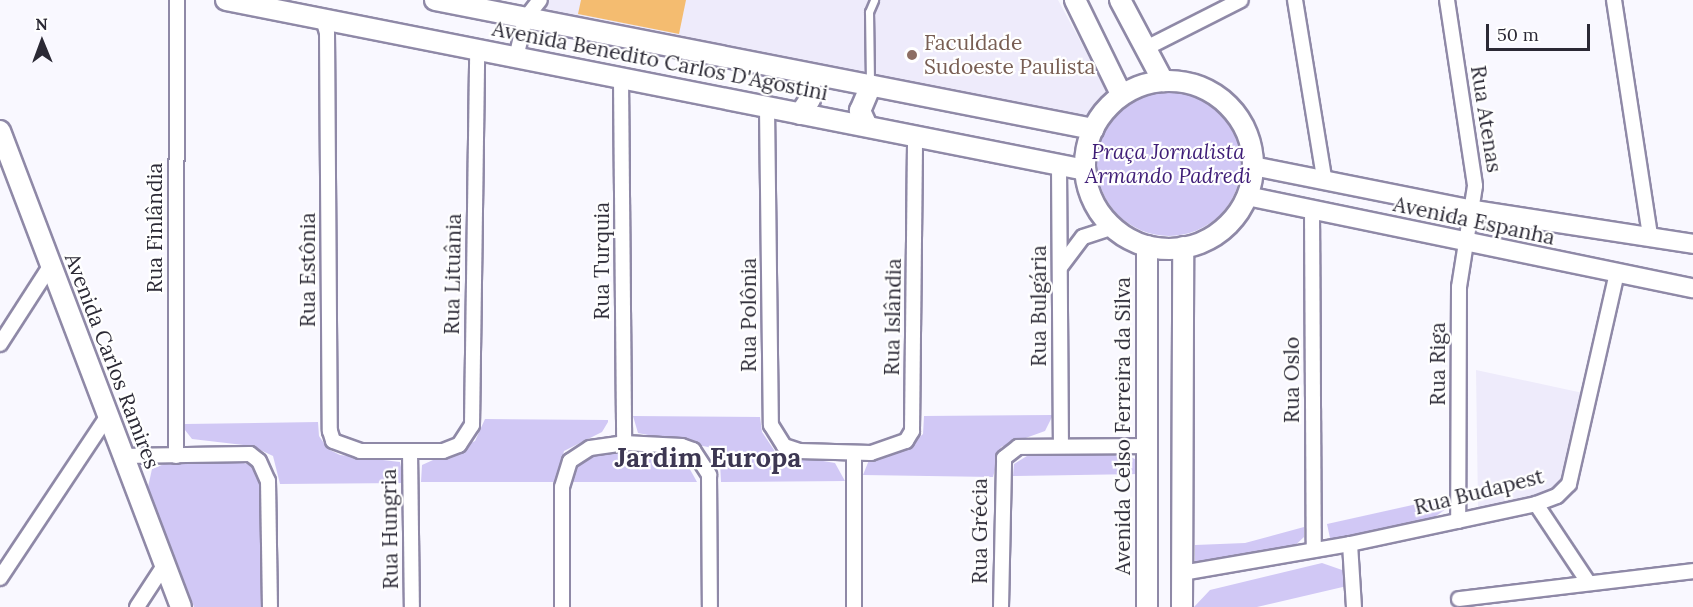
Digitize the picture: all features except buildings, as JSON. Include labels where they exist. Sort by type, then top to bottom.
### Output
[{"type":"main road","name":"Avenida Benedito Carlos D'Agostini","points":[[226,0],[292,7],[323,19],[1085,170]]},
{"type":"main road","name":"Avenida Benedito Carlos D'Agostini","points":[[435,0],[1092,129]]},
{"type":"main road","points":[[1075,0],[1121,94]]},
{"type":"main road","points":[[1120,0],[1163,81]]},
{"type":"main road","points":[[800,114],[810,99],[810,75]]},
{"type":"main road","points":[[1163,81],[1191,84],[1216,95],[1236,114],[1249,139],[1253,166],[1247,196],[1222,230],[1183,247],[1148,246],[1113,227],[1094,201],[1085,170],[1092,129],[1121,94],[1163,81]]},
{"type":"main road","points":[[867,126],[860,111],[870,87]]},
{"type":"main road","name":"Avenida Carlos Ramires","points":[[0,131],[181,607]]},
{"type":"main road","name":"Avenida Celso Ferreira da Silva","points":[[1147,607],[1148,246]]},
{"type":"main road","points":[[1182,607],[1183,247]]},
{"type":"street","name":"Rua Finlândia","points":[[176,456],[177,0]]},
{"type":"street","points":[[516,58],[525,19],[540,0]]},
{"type":"street","points":[[1146,48],[1222,4],[1241,0]]},
{"type":"street","points":[[1295,0],[1324,177]]},
{"type":"street","name":"Rua Atenas","points":[[1447,0],[1475,186],[1474,210]]},
{"type":"street","points":[[1614,0],[1650,235]]},
{"type":"street","name":"Rua Estônia","points":[[323,19],[327,33],[330,431],[333,441],[360,451],[410,451]]},
{"type":"street","name":"Rua Lituânia","points":[[410,451],[443,451],[459,446],[472,425],[477,50]]},
{"type":"street","name":"Rua Turquia","points":[[621,79],[624,443]]},
{"type":"street","name":"Rua Polônia","points":[[767,108],[771,425],[784,447],[854,454]]},
{"type":"street","name":"Rua Islândia","points":[[854,454],[897,446],[912,431],[915,137]]},
{"type":"street","name":"Rua Bulgária","points":[[1059,166],[1061,446]]},
{"type":"street","name":"Avenida Espanha","points":[[1253,166],[1324,177],[1474,210],[1650,235],[1693,244]]},
{"type":"street","name":"Avenida Espanha","points":[[1247,196],[1693,288]]},
{"type":"street","name":"Rua Oslo","points":[[1312,210],[1314,550]]},
{"type":"street","name":"Rua Riga","points":[[1458,521],[1459,287],[1474,210]]},
{"type":"street","points":[[1060,268],[1083,237],[1113,227]]},
{"type":"street","points":[[0,344],[51,265]]},
{"type":"street","name":"Rua Budapest","points":[[1182,573],[1350,544],[1536,504],[1569,484],[1617,273]]},
{"type":"street","points":[[0,578],[107,417]]},
{"type":"street","points":[[562,607],[562,487],[570,461],[590,448],[624,443],[682,446],[693,450],[709,475],[711,607]]},
{"type":"street","name":"Rua Grécia","points":[[1001,607],[1004,458],[1018,447],[1146,446]]},
{"type":"street","name":"Rua Hungria","points":[[410,451],[412,607]]},
{"type":"street","points":[[123,456],[250,454],[259,461],[268,481],[270,607]]},
{"type":"street","points":[[854,454],[854,607]]},
{"type":"street","points":[[1536,504],[1588,582]]},
{"type":"street","points":[[1350,544],[1354,607]]},
{"type":"street","points":[[137,607],[165,564]]},
{"type":"street","points":[[1455,602],[1588,582],[1693,571]]},
{"type":"lane","points":[[870,87],[868,12],[874,0]]},
{"type":"shaded area","name":"Faculdade Sudoeste Paulista","points":[[545,0],[1058,0],[1109,94],[1084,121],[532,16]]},
{"type":"shaded area","points":[[1476,370],[1583,393],[1565,479],[1553,495],[1478,508]]},
{"type":"green space","name":"Praça Jornalista Armando Padredi","points":[[1169,92],[1196,98],[1209,104],[1220,113],[1229,124],[1235,137],[1241,164],[1235,191],[1229,204],[1220,215],[1209,224],[1196,230],[1169,236],[1142,230],[1129,224],[1118,215],[1109,204],[1103,191],[1097,164],[1103,137],[1109,124],[1118,113],[1129,104],[1142,98]]},
{"type":"green space","points":[[1053,415],[1045,431],[1001,447],[993,477],[863,475],[869,460],[913,443],[923,434],[924,416]]},
{"type":"green space","points":[[633,416],[760,417],[762,432],[776,453],[835,463],[845,481],[721,482],[720,463],[713,448],[638,433]]},
{"type":"green space","points":[[485,419],[608,420],[608,422],[602,432],[564,451],[556,482],[421,482],[422,465],[475,441]]},
{"type":"green space","points":[[318,422],[319,436],[328,449],[340,455],[400,462],[404,483],[280,484],[273,456],[252,446],[192,439],[185,430],[185,424]]},
{"type":"green space","points":[[1035,451],[1118,451],[1137,460],[1139,474],[1013,476],[1014,464]]},
{"type":"green space","points":[[599,452],[682,455],[697,482],[569,482],[577,465]]},
{"type":"green space","points":[[234,460],[250,465],[260,478],[261,607],[194,607],[148,487],[152,469],[169,462]]},
{"type":"green space","points":[[1453,496],[1450,506],[1425,524],[1340,542],[1330,538],[1327,524]]},
{"type":"green space","points":[[1304,527],[1304,537],[1288,552],[1208,568],[1195,563],[1195,545],[1245,543]]},
{"type":"green space","points":[[1322,563],[1345,571],[1347,586],[1257,607],[1194,607],[1210,590]]},
{"type":"place","name":"Faculdade Sudoeste Paulista","points":[[912,55]]},
{"type":"district","name":"Jardim Europa","points":[[708,458]]}]
